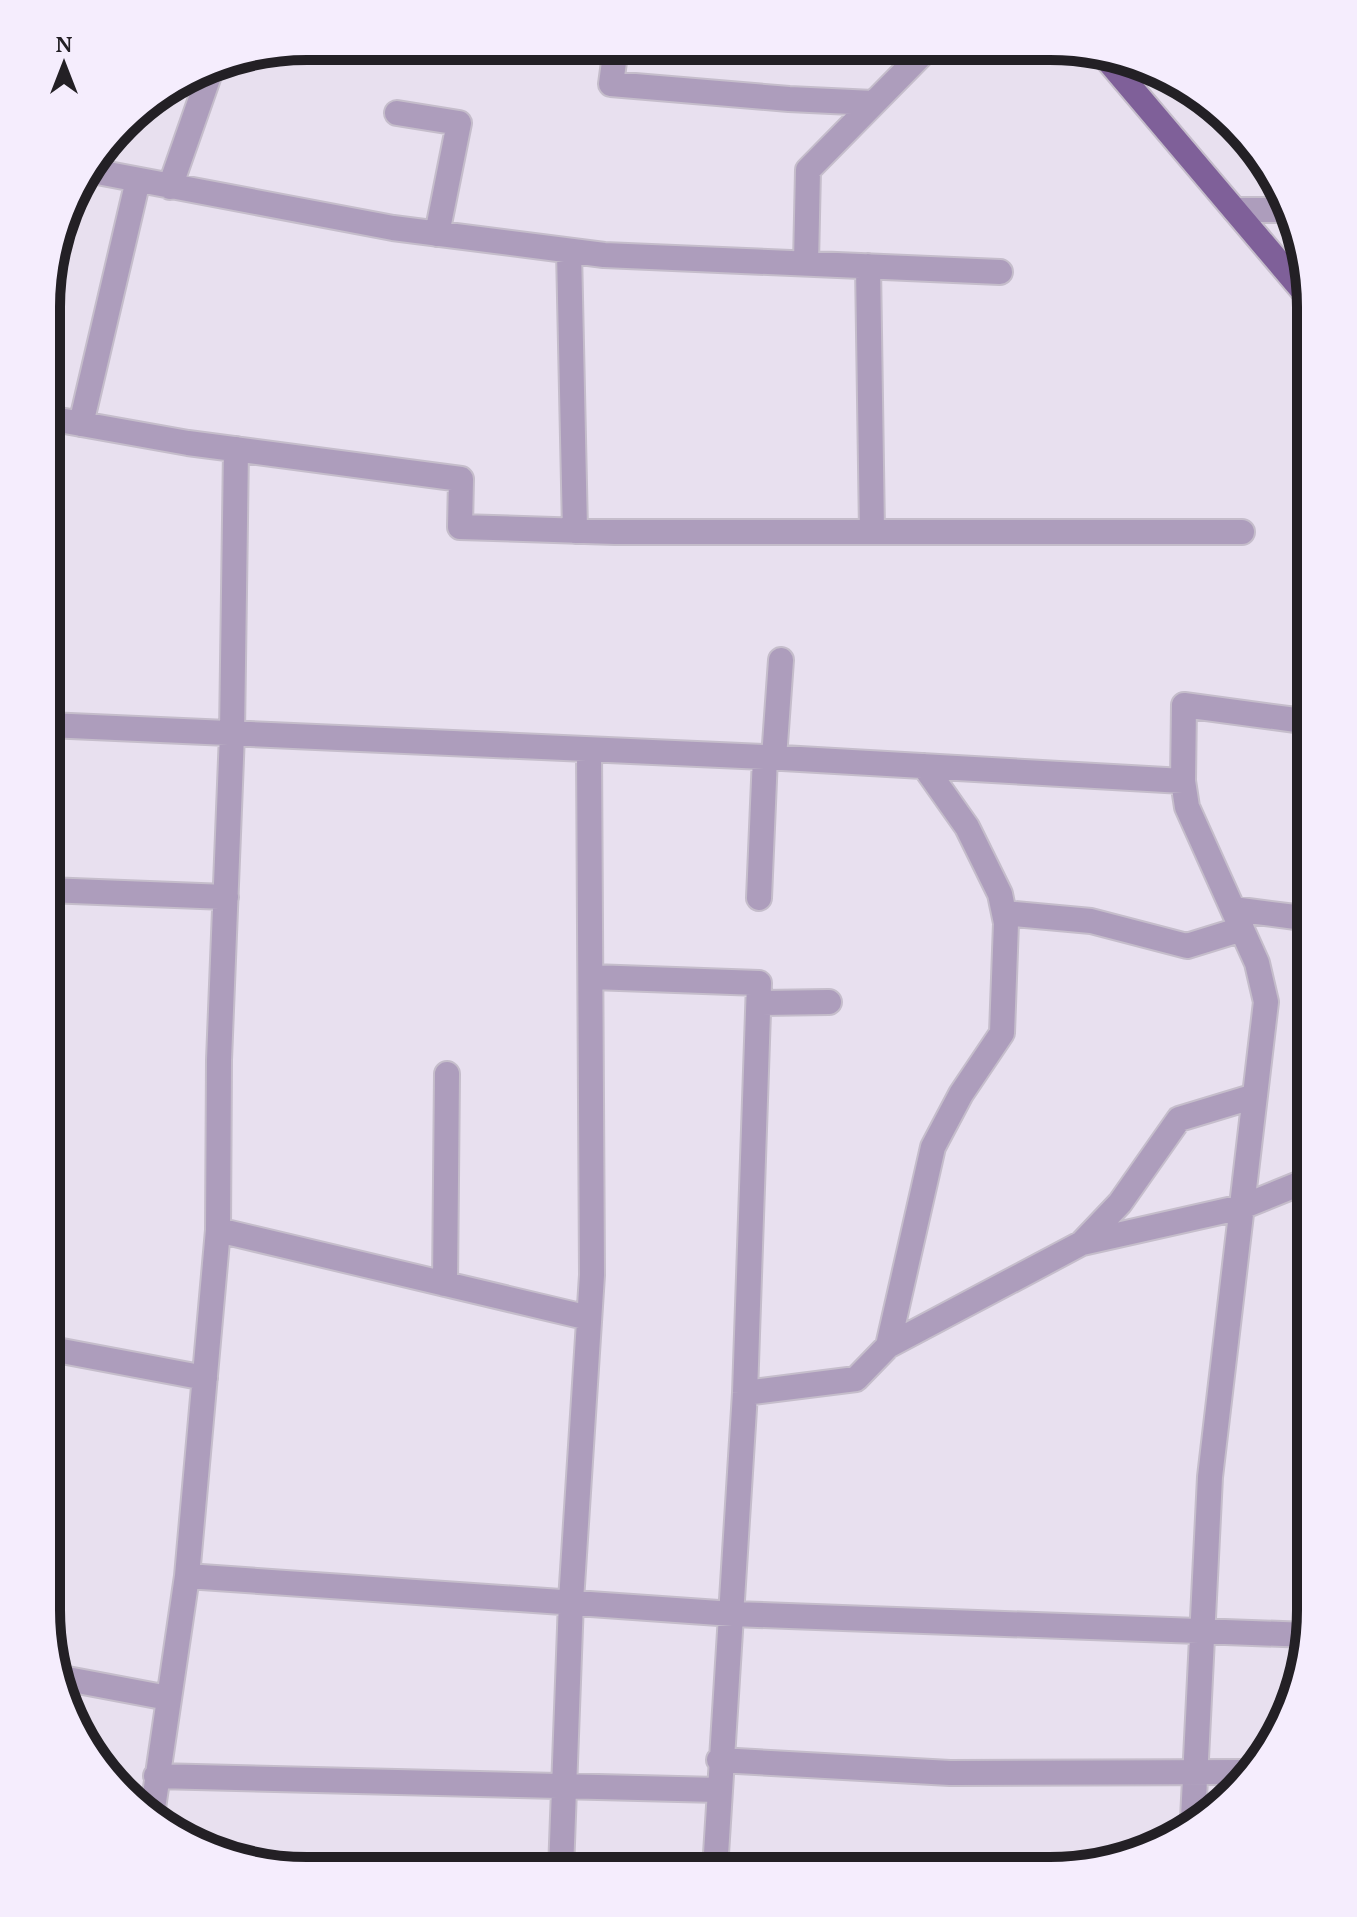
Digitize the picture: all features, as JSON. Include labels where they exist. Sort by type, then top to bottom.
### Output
[{"type":"main road","points":[[1115,68],[1295,281]]},
{"type":"street","points":[[806,263],[808,170],[916,60]]},
{"type":"street","points":[[614,61],[611,84],[873,103]]},
{"type":"street","points":[[170,187],[207,82]]},
{"type":"street","points":[[397,113],[459,123],[437,234]]},
{"type":"street","points":[[101,173],[437,234],[569,251],[1000,272]]},
{"type":"street","points":[[81,424],[138,180]]},
{"type":"street","points":[[1235,210],[1276,210]]},
{"type":"street","points":[[569,251],[575,531]]},
{"type":"street","points":[[868,266],[872,532]]},
{"type":"street","points":[[60,420],[236,449],[461,479],[460,527],[575,531],[1242,532]]},
{"type":"street","points":[[153,1803],[187,1576],[218,1230],[219,1060],[232,734],[236,449]]},
{"type":"street","points":[[759,898],[781,660]]},
{"type":"street","points":[[1194,1810],[1210,1477],[1266,1002],[1257,963],[1187,807],[1183,781],[1184,705],[1297,720]]},
{"type":"street","points":[[60,726],[770,758],[1183,781]]},
{"type":"street","points":[[561,1857],[571,1601],[589,1318],[592,977],[589,750]]},
{"type":"street","points":[[888,1346],[933,1147],[961,1094],[1002,1033],[1004,913],[1000,894],[967,827],[924,766]]},
{"type":"street","points":[[60,891],[226,897]]},
{"type":"street","points":[[1004,913],[1091,921],[1187,946],[1237,919],[1297,919]]},
{"type":"street","points":[[592,977],[759,983],[745,1393],[733,1614],[719,1760],[715,1857]]},
{"type":"street","points":[[759,1003],[829,1002]]},
{"type":"street","points":[[445,1284],[447,1074]]},
{"type":"street","points":[[1082,1243],[1120,1203],[1179,1119],[1255,1096]]},
{"type":"street","points":[[745,1393],[856,1379],[888,1346],[1082,1243],[1242,1207],[1296,1185]]},
{"type":"street","points":[[218,1230],[589,1318]]},
{"type":"street","points":[[60,1351],[205,1378]]},
{"type":"street","points":[[187,1576],[733,1614],[1295,1635]]},
{"type":"street","points":[[71,1680],[168,1698]]},
{"type":"street","points":[[719,1760],[950,1773],[1237,1772]]},
{"type":"street","points":[[156,1776],[718,1790]]}]
